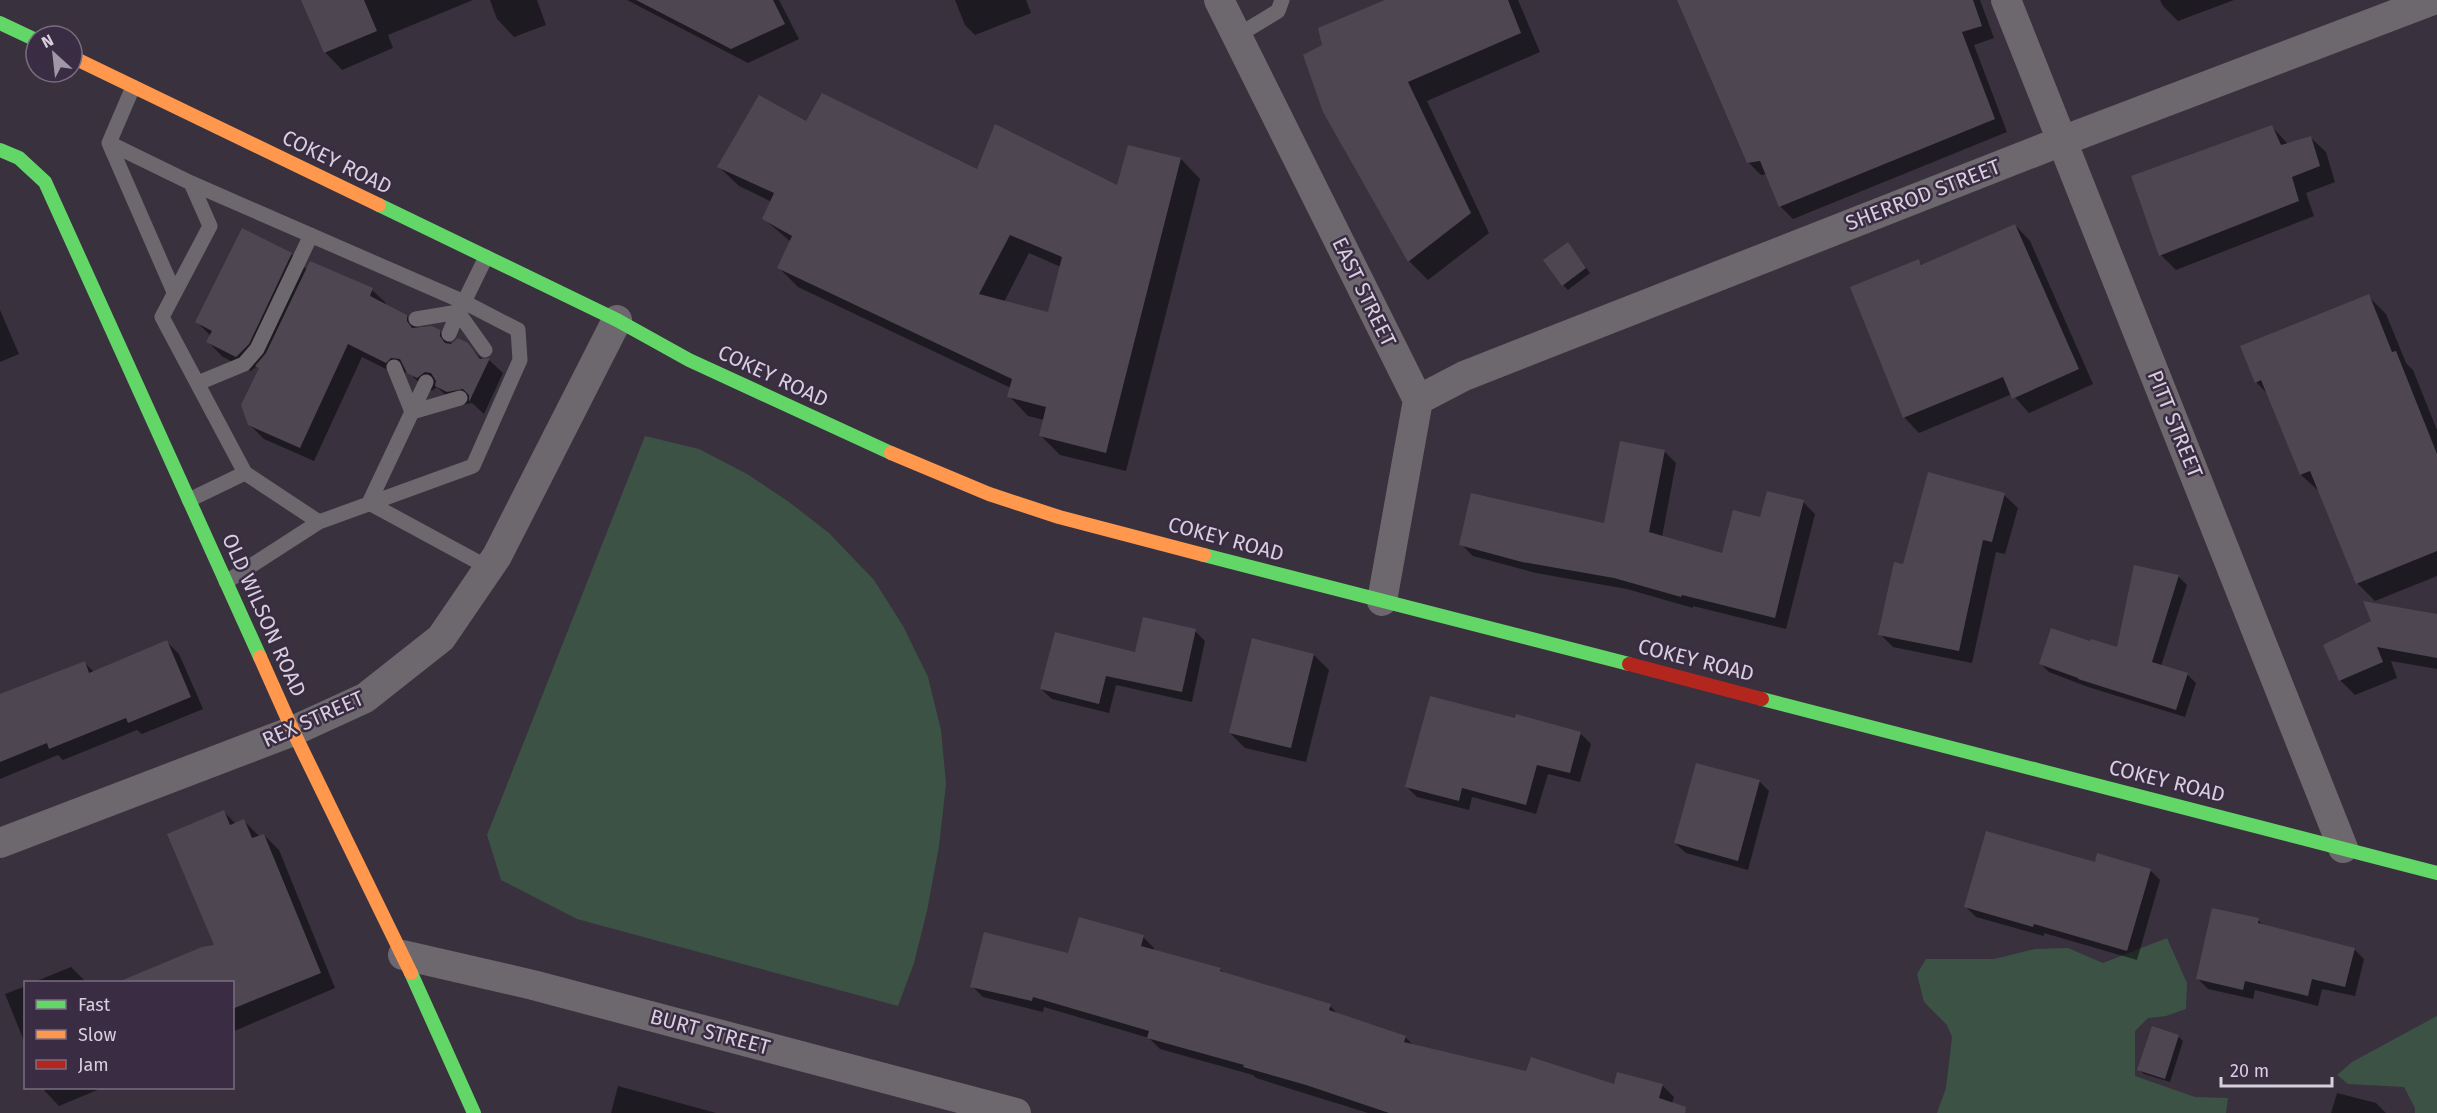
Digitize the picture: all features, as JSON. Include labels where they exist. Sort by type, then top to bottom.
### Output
[{"type":"street","name":"EAST STREET","points":[[1219,0],[1418,400]]},
{"type":"street","name":"PITT STREET","points":[[2006,0],[2343,848]]},
{"type":"street","name":"SHERROD STREET","points":[[1418,400],[1475,372],[2062,141],[2433,0]]},
{"type":"street","points":[[0,23],[24,34]]},
{"type":"street","name":"COKEY ROAD","points":[[84,63],[617,320],[689,360],[796,410],[989,494],[1059,517],[2437,873]]},
{"type":"street","name":"OLD WILSON ROAD","points":[[0,150],[19,158],[45,182],[293,731],[403,955],[474,1113]]},
{"type":"street","name":"REX STREET","points":[[0,843],[293,731],[365,698],[404,670],[441,638],[489,568],[617,320]]},
{"type":"street","points":[[1382,601],[1418,400]]},
{"type":"street","name":"BURT STREET","points":[[403,955],[534,985],[1016,1113]]},
{"type":"lane","points":[[1237,36],[1278,11],[1281,0]]},
{"type":"lane","points":[[133,87],[109,143],[174,292]]},
{"type":"lane","points":[[109,143],[191,183],[311,235],[461,307],[518,330],[520,360],[473,466],[319,522],[226,582]]},
{"type":"lane","points":[[191,183],[210,226],[162,317],[245,473],[319,522]]},
{"type":"lane","points":[[198,383],[244,364],[257,349],[311,235]]},
{"type":"lane","points":[[449,334],[486,257]]},
{"type":"lane","points":[[416,319],[461,307]]},
{"type":"lane","points":[[461,307],[484,350]]},
{"type":"lane","points":[[394,367],[412,412]]},
{"type":"lane","points":[[369,503],[426,382]]},
{"type":"lane","points":[[412,412],[460,398]]},
{"type":"lane","points":[[189,500],[245,473]]},
{"type":"lane","points":[[369,503],[489,568]]},
{"type":"green space","points":[[645,436],[699,449],[747,474],[789,502],[829,533],[874,580],[903,626],[928,677],[941,730],[946,784],[939,846],[927,911],[914,963],[898,1006],[577,919],[501,880],[487,835]]},
{"type":"green space","points":[[2167,938],[2187,983],[2186,1009],[2166,1016],[2148,1018],[2135,1031],[2135,1076],[2195,1097],[2228,1098],[2226,1113],[1937,1113],[1946,1088],[1952,1037],[1947,1025],[1924,1002],[1917,974],[1926,959],[1994,959],[2035,949],[2068,948],[2103,963]]},
{"type":"green space","points":[[2437,1016],[2437,1113],[2415,1113],[2415,1108],[2404,1087],[2348,1084],[2337,1075],[2352,1062]]},
{"type":"building","points":[[301,0],[364,0],[377,31],[324,53]]},
{"type":"building","points":[[636,0],[773,0],[785,24],[731,49]]},
{"type":"building","points":[[1385,0],[1508,0],[1521,33],[1408,82],[1471,213],[1408,262],[1323,112],[1303,55],[1322,45],[1318,28]]},
{"type":"building","points":[[1677,0],[1973,0],[1982,26],[1962,32],[1995,119],[1779,207],[1760,161],[1747,163]]},
{"type":"building","points":[[822,93],[977,169],[995,124],[1117,185],[1128,145],[1181,158],[1106,453],[1039,436],[1046,407],[1007,397],[1012,379],[777,268],[792,236],[762,219],[774,193],[717,167],[759,95],[806,121]],"holes":[[[1010,235],[1062,257],[1048,312],[979,294]]]},
{"type":"building","points":[[2272,125],[2281,145],[2311,136],[2320,166],[2292,177],[2299,201],[2159,256],[2131,176]]},
{"type":"building","points":[[2015,224],[2079,369],[2012,399],[2003,377],[1903,418],[1850,287],[1919,259],[1921,265]]},
{"type":"building","points":[[242,228],[292,253],[249,344],[236,357],[206,342],[212,331],[195,322]]},
{"type":"building","points":[[1568,242],[1586,268],[1562,286],[1543,260]]},
{"type":"building","points":[[310,261],[373,288],[370,296],[407,315],[407,321],[412,328],[432,326],[440,330],[440,336],[445,343],[451,344],[458,338],[468,343],[480,359],[490,358],[469,402],[469,395],[463,389],[447,392],[435,386],[436,381],[431,373],[425,372],[417,378],[407,373],[400,359],[391,358],[386,363],[348,344],[300,448],[248,425],[241,405],[259,368],[255,366],[266,353]]},
{"type":"building","points":[[2369,294],[2392,352],[2396,351],[2437,454],[2437,551],[2356,584],[2310,471],[2300,475],[2261,380],[2255,383],[2240,346]]},
{"type":"building","points":[[1620,441],[1665,450],[1649,532],[1722,553],[1733,510],[1760,517],[1767,491],[1804,500],[1775,618],[1682,595],[1681,597],[1614,578],[1522,562],[1459,545],[1471,493],[1604,523]]},
{"type":"building","points":[[1928,472],[2005,493],[1992,542],[1983,540],[1959,651],[1878,635],[1894,562],[1903,564]]},
{"type":"building","points":[[2134,565],[2179,575],[2152,662],[2188,673],[2176,710],[2078,679],[2039,664],[2051,628],[2117,647]]},
{"type":"building","points":[[2363,601],[2437,614],[2437,658],[2377,647],[2383,662],[2339,681],[2323,645],[2371,621]]},
{"type":"building","points":[[1143,617],[1196,629],[1182,692],[1106,676],[1099,704],[1040,689],[1055,632],[1135,652]]},
{"type":"building","points":[[1252,638],[1314,654],[1291,748],[1229,733]]},
{"type":"building","points":[[167,640],[191,697],[128,723],[126,718],[49,749],[47,743],[0,762],[0,694],[85,661],[89,673]]},
{"type":"building","points":[[1430,696],[1515,718],[1516,714],[1581,732],[1570,773],[1537,765],[1526,805],[1462,788],[1459,801],[1405,787]]},
{"type":"building","points":[[1696,763],[1760,780],[1738,861],[1674,843]]},
{"type":"building","points":[[224,810],[230,825],[244,819],[252,838],[264,834],[321,973],[234,1008],[234,981],[120,981],[202,947],[214,945],[167,834]]},
{"type":"building","points":[[1986,831],[2095,862],[2097,853],[2151,869],[2127,951],[2034,924],[2033,927],[1964,907]]},
{"type":"building","points":[[2212,908],[2259,918],[2258,923],[2355,948],[2345,987],[2312,979],[2308,996],[2245,981],[2243,990],[2196,979]]},
{"type":"building","points":[[1079,917],[1144,935],[1141,946],[1221,968],[1220,971],[1331,1004],[1329,1010],[1406,1036],[1404,1042],[1526,1071],[1531,1057],[1614,1084],[1617,1072],[1663,1084],[1659,1098],[1686,1107],[1685,1113],[1389,1113],[1243,1067],[1244,1065],[1147,1038],[1149,1031],[1033,997],[1032,1001],[970,987],[984,932],[1068,953]]},
{"type":"building","points":[[2152,1026],[2179,1035],[2165,1079],[2137,1070]]},
{"type":"traffic: fast","points":[[0,23],[24,34]]},
{"type":"traffic: fast","points":[[0,150],[19,158],[45,182],[260,657]]},
{"type":"traffic: fast","points":[[379,205],[617,320],[689,360],[891,453]]},
{"type":"traffic: fast","points":[[1204,555],[1629,664]]},
{"type":"traffic: fast","points":[[1762,699],[2437,873]]},
{"type":"traffic: fast","points":[[411,973],[474,1113]]},
{"type":"traffic: slow","points":[[84,63],[379,205]]},
{"type":"traffic: slow","points":[[891,453],[989,494],[1059,517],[1204,555]]},
{"type":"traffic: slow","points":[[260,657],[293,731],[411,973]]},
{"type":"traffic: jam","points":[[1629,664],[1762,699]]}]
